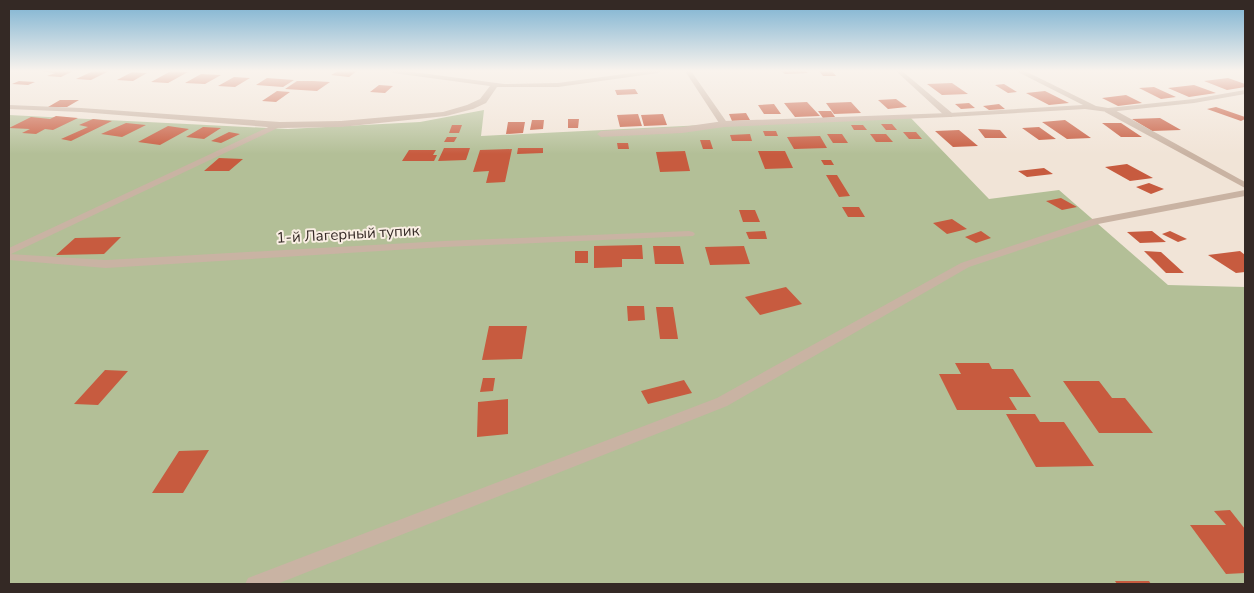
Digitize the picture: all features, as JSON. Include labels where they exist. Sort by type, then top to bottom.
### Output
[{"type":"street","points":[[9,107],[81,110],[280,125],[389,121],[443,114],[470,107],[485,99]]},
{"type":"street","points":[[1077,99],[1094,107],[1108,110],[1207,99]]},
{"type":"street","points":[[601,134],[682,130],[724,124],[1094,107]]},
{"type":"street","points":[[255,584],[722,402],[965,265],[1096,221],[1245,193]]},
{"type":"street","name":"1-й Лагерный тупик","points":[[9,257],[106,264],[453,244],[689,234]]},
{"type":"lane","points":[[707,99],[724,124]]},
{"type":"lane","points":[[930,99],[949,115]]},
{"type":"lane","points":[[1108,110],[1245,185]]},
{"type":"lane","points":[[9,252],[250,137],[280,125]]},
{"type":"green space","points":[[484,110],[481,136],[908,115],[989,199],[1059,190],[1168,285],[1245,287],[1245,584],[9,584],[9,115],[288,129],[420,122]]},
{"type":"building","points":[[265,99],[281,99],[276,102],[262,101]]},
{"type":"building","points":[[896,99],[907,107],[888,109],[878,100]]},
{"type":"building","points":[[1037,99],[1060,99],[1069,103],[1049,105]]},
{"type":"building","points":[[1103,99],[1133,99],[1142,103],[1118,106]]},
{"type":"building","points":[[60,100],[79,100],[67,107],[48,107]]},
{"type":"building","points":[[807,102],[820,116],[795,117],[784,103]]},
{"type":"building","points":[[851,102],[861,113],[834,114],[826,103]]},
{"type":"building","points":[[969,103],[975,108],[961,109],[955,104]]},
{"type":"building","points":[[774,104],[781,114],[764,114],[758,105]]},
{"type":"building","points":[[999,104],[1005,109],[989,110],[983,106]]},
{"type":"building","points":[[1216,107],[1245,117],[1245,119],[1241,121],[1207,109]]},
{"type":"building","points":[[818,111],[831,111],[835,117],[823,118]]},
{"type":"building","points":[[746,113],[750,120],[732,121],[729,114]]},
{"type":"building","points":[[638,114],[642,126],[620,127],[617,115]]},
{"type":"building","points":[[663,114],[667,125],[644,126],[641,115]]},
{"type":"building","points":[[56,116],[78,118],[53,130],[45,129],[36,134],[22,133],[30,129],[9,128],[31,117],[50,119]]},
{"type":"building","points":[[1160,118],[1181,130],[1152,131],[1132,119]]},
{"type":"building","points":[[93,119],[112,121],[71,141],[61,139],[88,127],[79,125]]},
{"type":"building","points":[[568,119],[579,119],[578,128],[568,128]]},
{"type":"building","points":[[532,120],[544,120],[543,129],[530,130]]},
{"type":"building","points":[[1065,120],[1091,138],[1067,139],[1042,122]]},
{"type":"building","points":[[508,122],[525,122],[523,133],[506,134]]},
{"type":"building","points":[[126,123],[146,125],[122,137],[101,134]]},
{"type":"building","points":[[1102,123],[1121,123],[1142,137],[1121,137]]},
{"type":"building","points":[[881,124],[892,124],[897,130],[886,130]]},
{"type":"building","points":[[452,125],[462,125],[459,133],[449,133]]},
{"type":"building","points":[[851,125],[863,125],[867,130],[854,130]]},
{"type":"building","points":[[168,126],[189,129],[160,145],[138,142]]},
{"type":"building","points":[[203,127],[221,128],[204,139],[186,137]]},
{"type":"building","points":[[1039,127],[1056,139],[1039,140],[1022,128]]},
{"type":"building","points":[[978,129],[1000,130],[1007,138],[985,138]]},
{"type":"building","points":[[959,130],[978,146],[953,147],[935,131]]},
{"type":"building","points":[[763,131],[776,131],[778,136],[765,136]]},
{"type":"building","points":[[229,132],[240,134],[221,143],[211,141]]},
{"type":"building","points":[[903,132],[916,132],[922,139],[909,139]]},
{"type":"building","points":[[750,134],[752,141],[732,141],[730,135]]},
{"type":"building","points":[[827,134],[842,134],[848,143],[833,143]]},
{"type":"building","points":[[870,134],[886,134],[893,142],[876,142]]},
{"type":"building","points":[[820,136],[827,148],[794,149],[787,137]]},
{"type":"building","points":[[447,137],[457,137],[454,142],[444,142]]},
{"type":"building","points":[[700,140],[710,140],[713,149],[703,149]]},
{"type":"building","points":[[617,143],[628,143],[629,149],[618,149]]},
{"type":"building","points":[[444,148],[470,148],[466,160],[438,161]]},
{"type":"building","points":[[518,148],[543,148],[543,153],[517,154]]},
{"type":"building","points":[[512,149],[505,182],[486,183],[489,171],[473,172],[480,150]]},
{"type":"building","points":[[409,150],[436,150],[433,155],[437,155],[434,161],[402,161]]},
{"type":"building","points":[[685,151],[690,171],[660,172],[656,152]]},
{"type":"building","points":[[758,151],[785,151],[793,168],[765,169]]},
{"type":"building","points":[[219,158],[243,159],[229,171],[204,171]]},
{"type":"building","points":[[821,160],[831,160],[834,165],[824,165]]},
{"type":"building","points":[[1127,164],[1153,178],[1130,181],[1105,167]]},
{"type":"building","points":[[1044,168],[1053,174],[1027,177],[1018,171]]},
{"type":"building","points":[[826,175],[837,175],[850,196],[839,197]]},
{"type":"building","points":[[1149,183],[1164,189],[1151,194],[1136,187]]},
{"type":"building","points":[[1061,198],[1077,207],[1062,210],[1046,201]]},
{"type":"building","points":[[842,207],[859,207],[865,217],[848,217]]},
{"type":"building","points":[[739,210],[755,210],[760,222],[743,222]]},
{"type":"building","points":[[952,219],[967,229],[947,234],[933,223]]},
{"type":"building","points":[[765,231],[767,239],[749,239],[746,232]]},
{"type":"building","points":[[981,231],[991,238],[976,243],[965,237]]},
{"type":"building","points":[[1152,231],[1166,242],[1140,243],[1127,232]]},
{"type":"building","points":[[1170,231],[1187,239],[1178,242],[1162,234]]},
{"type":"building","points":[[121,237],[104,254],[56,255],[75,238]]},
{"type":"building","points":[[642,245],[643,259],[622,259],[622,267],[594,268],[594,246]]},
{"type":"building","points":[[653,246],[680,246],[684,264],[655,264]]},
{"type":"building","points":[[744,246],[750,264],[710,265],[705,247]]},
{"type":"building","points":[[575,251],[588,251],[588,263],[575,263]]},
{"type":"building","points":[[1144,251],[1161,252],[1184,273],[1166,273]]},
{"type":"building","points":[[1240,251],[1245,255],[1245,272],[1236,273],[1208,255]]},
{"type":"building","points":[[786,287],[802,304],[760,315],[745,297]]},
{"type":"building","points":[[627,306],[644,306],[645,320],[628,321]]},
{"type":"building","points":[[656,307],[673,307],[678,339],[660,339]]},
{"type":"building","points":[[489,326],[527,326],[522,359],[482,360]]},
{"type":"building","points":[[955,363],[989,363],[992,369],[1013,369],[1031,397],[1009,397],[1017,410],[957,410],[939,374],[961,374]]},
{"type":"building","points":[[105,370],[128,371],[98,405],[74,404]]},
{"type":"building","points":[[483,378],[495,378],[493,391],[480,392]]},
{"type":"building","points":[[684,380],[692,393],[648,404],[641,391]]},
{"type":"building","points":[[1063,381],[1099,381],[1112,398],[1125,398],[1153,433],[1099,433]]},
{"type":"building","points":[[508,399],[508,434],[477,437],[478,402]]},
{"type":"building","points":[[1006,414],[1035,414],[1040,422],[1064,422],[1094,466],[1036,467]]},
{"type":"building","points":[[209,450],[183,493],[152,493],[179,451]]},
{"type":"building","points":[[1230,510],[1245,529],[1245,573],[1226,574],[1190,525],[1226,525],[1214,511]]},
{"type":"building","points":[[1115,581],[1149,581],[1151,584],[1117,584]]}]
